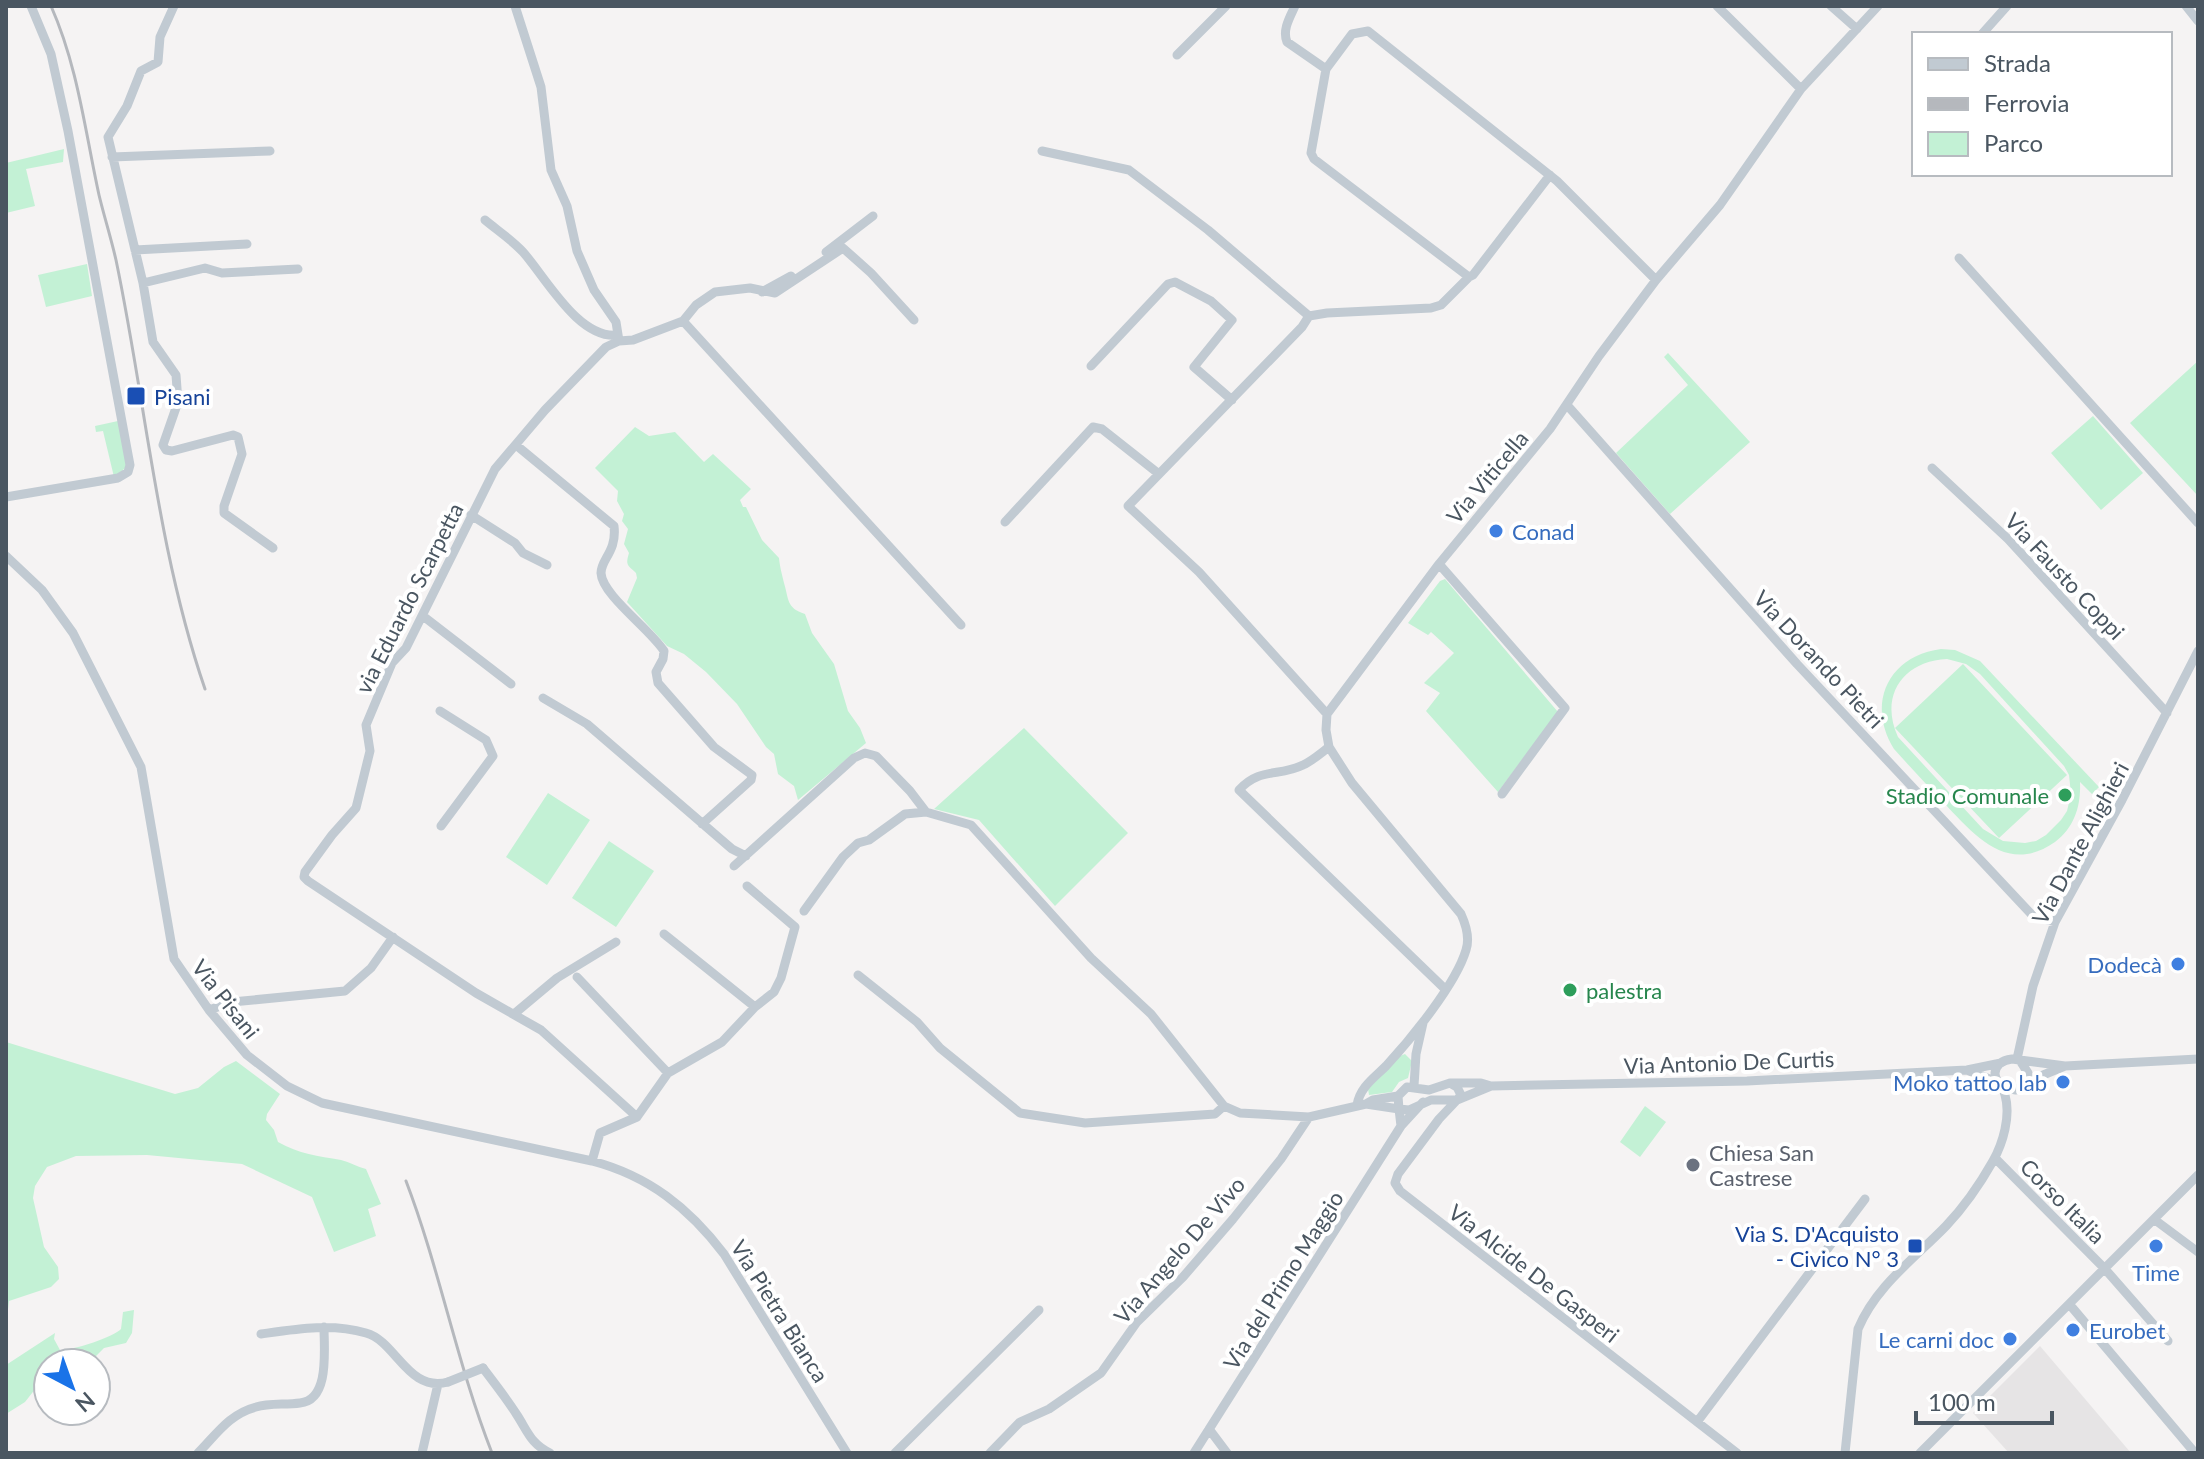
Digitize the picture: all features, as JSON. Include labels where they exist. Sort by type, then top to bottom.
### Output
[{"type":"street","points":[[6,497],[118,478],[128,472],[130,465],[65,116],[51,54],[31,6]]},
{"type":"street","points":[[174,6],[160,37],[158,62],[141,71],[127,106],[108,137],[143,283],[153,342],[176,375],[178,402],[164,439],[164,448],[172,451],[233,435],[238,437],[242,454],[224,513],[273,548]]},
{"type":"street","points":[[485,220],[520,250],[588,328],[618,338],[613,316],[588,278],[577,251],[567,206],[551,170],[541,87],[515,6]]},
{"type":"street","points":[[1177,55],[1226,6]]},
{"type":"street","points":[[1295,6],[1287,26],[1287,42],[1326,69]]},
{"type":"street","points":[[1717,6],[1801,89]]},
{"type":"street","points":[[1831,6],[1857,29]]},
{"type":"street","name":"Via Viticella","points":[[1327,714],[1439,564],[1550,429],[1656,280],[1729,194],[1764,138],[1801,89],[1878,6]]},
{"type":"street","points":[[1984,32],[2007,6]]},
{"type":"street","points":[[2186,6],[2198,21]]},
{"type":"street","points":[[1469,277],[1314,159],[1311,153],[1326,69],[1352,34],[1368,31],[1550,175],[1656,280]]},
{"type":"street","points":[[112,157],[270,151]]},
{"type":"street","points":[[1042,151],[1129,170],[1208,230],[1309,316]]},
{"type":"street","points":[[1361,1104],[1363,1089],[1402,1047],[1445,989],[1466,950],[1465,922],[1352,783],[1329,747],[1327,714],[1199,572],[1128,506],[1302,327],[1309,316],[1441,305],[1473,275],[1550,175]]},
{"type":"street","points":[[762,292],[811,263],[873,216]]},
{"type":"street","points":[[135,250],[247,244]]},
{"type":"street","name":"via Eduardo Scarpetta","points":[[637,1117],[541,1030],[476,993],[304,877],[332,835],[356,808],[370,751],[366,725],[392,663],[406,648],[423,616],[495,469],[606,347],[618,338],[633,340],[683,321],[696,305],[715,292],[750,288],[775,293],[843,248],[914,320]]},
{"type":"street","points":[[1959,258],[2198,523]]},
{"type":"street","points":[[143,283],[205,268],[222,273],[298,269]]},
{"type":"street","points":[[1091,366],[1168,284],[1175,282],[1211,301],[1232,320],[1194,367],[1232,400]]},
{"type":"street","points":[[683,321],[961,625]]},
{"type":"street","name":"Via Dorando Pietri","points":[[1567,405],[1797,664],[2033,916],[2055,922]]},
{"type":"street","points":[[1005,522],[1093,427],[1102,429],[1159,474]]},
{"type":"street","points":[[516,445],[614,526],[613,550],[601,570],[602,578],[617,603],[636,617],[664,651],[656,672],[658,683],[714,747],[752,775],[751,780],[702,824]]},
{"type":"street","name":"Via Fausto Coppi","points":[[1932,468],[2008,539],[2167,713]]},
{"type":"street","points":[[471,515],[515,543],[523,553],[547,565]]},
{"type":"street","name":"Via Pisani","points":[[6,556],[42,590],[73,633],[141,767],[174,959],[209,1010],[247,1055],[287,1086],[322,1103],[592,1161],[637,1176],[671,1197]]},
{"type":"street","points":[[1439,564],[1565,708],[1502,794]]},
{"type":"street","points":[[423,616],[511,684]]},
{"type":"street","name":"Via Dante Alighieri","points":[[2019,1060],[2033,986],[2055,922],[2198,651]]},
{"type":"street","points":[[543,698],[587,724],[732,849],[746,856]]},
{"type":"street","points":[[440,711],[486,740],[493,756],[441,826]]},
{"type":"street","points":[[1329,747],[1302,766],[1260,774],[1239,790],[1445,989]]},
{"type":"street","points":[[734,866],[827,779],[865,753],[876,756],[926,812]]},
{"type":"street","points":[[804,911],[843,857],[858,843],[869,840],[905,814],[926,812],[971,825],[1091,958],[1151,1014],[1224,1106],[1215,1114],[1085,1123],[1020,1113],[940,1048],[917,1022],[858,975]]},
{"type":"street","points":[[592,1161],[600,1133],[637,1117],[658,1083],[668,1073],[722,1042],[774,992],[795,927],[747,886]]},
{"type":"street","points":[[664,934],[755,1007]]},
{"type":"street","points":[[209,1010],[232,1002],[345,991],[371,968],[393,937]]},
{"type":"street","points":[[514,1014],[552,982],[616,942]]},
{"type":"street","points":[[577,977],[668,1073]]},
{"type":"street","points":[[1414,1086],[1416,1054],[1424,1019]]},
{"type":"street","points":[[1402,1047],[1416,1054]]},
{"type":"street","points":[[1845,1453],[1858,1329],[1865,1313],[1898,1271],[1946,1226],[1970,1197],[1995,1158],[2005,1130],[2007,1111],[1995,1073],[2001,1063],[2008,1059],[2065,1066],[2198,1059]]},
{"type":"street","points":[[2007,1111],[2028,1073],[2019,1060]]},
{"type":"street","name":"Via Antonio De Curtis","points":[[1224,1106],[1240,1113],[1309,1117],[1398,1096],[1402,1089],[1414,1086],[1429,1090],[1450,1083],[1491,1086],[1760,1081],[1967,1070],[2001,1063]]},
{"type":"street","points":[[2000,1085],[2011,1091],[2065,1066]]},
{"type":"street","name":"Via Antonio De Curtis","points":[[1967,1070],[2000,1085]]},
{"type":"street","points":[[1450,1083],[1460,1091],[1457,1100]]},
{"type":"street","name":"Via Antonio De Curtis","points":[[1361,1104],[1409,1110],[1427,1101],[1457,1100],[1491,1086]]},
{"type":"street","points":[[1398,1096],[1401,1126]]},
{"type":"street","name":"Via Alcide De Gasperi","points":[[1457,1100],[1398,1174],[1395,1183],[1400,1191],[1737,1453]]},
{"type":"street","points":[[1427,1101],[1440,1107],[1439,1119]]},
{"type":"street","name":"Via del Primo Maggio","points":[[1194,1453],[1401,1126],[1427,1101]]},
{"type":"street","name":"Via Angelo De Vivo","points":[[990,1453],[1020,1422],[1049,1409],[1101,1373],[1137,1322],[1183,1277],[1233,1219],[1281,1159],[1309,1117]]},
{"type":"street","name":"Corso Italia","points":[[1995,1158],[2105,1269]]},
{"type":"street","name":"Corso Italia","points":[[1920,1453],[2198,1175]]},
{"type":"street","name":"Via Pietra Bianca","points":[[671,1197],[703,1226],[724,1254],[847,1453]]},
{"type":"street","points":[[1697,1422],[1865,1199]]},
{"type":"street","points":[[2155,1220],[2198,1252]]},
{"type":"street","points":[[2105,1269],[2168,1341]]},
{"type":"street","points":[[2070,1305],[2195,1453]]},
{"type":"street","points":[[895,1453],[1039,1310]]},
{"type":"street","points":[[261,1334],[313,1326],[368,1333],[415,1375],[443,1383],[483,1368],[520,1419],[530,1439],[537,1447],[550,1453]]},
{"type":"street","points":[[198,1453],[211,1435],[234,1416],[256,1406],[303,1403],[314,1398],[321,1385],[324,1327]]},
{"type":"street","points":[[422,1453],[443,1383]]},
{"type":"street","points":[[1209,1429],[1227,1453]]},
{"type":"shaded area","points":[[2040,1346],[2131,1453],[2009,1453],[1973,1413]]},
{"type":"green space","points":[[64,149],[63,162],[26,169],[35,206],[6,213],[6,163]]},
{"type":"green space","points":[[87,264],[92,296],[46,307],[38,275]]},
{"type":"green space","points":[[1668,353],[1750,442],[1670,514],[1616,453],[1688,385],[1664,357]]},
{"type":"green space","points":[[2198,361],[2198,496],[2130,423]]},
{"type":"green space","points":[[2093,416],[2143,473],[2101,510],[2051,453]]},
{"type":"green space","points":[[118,421],[128,466],[114,477],[103,431],[96,432],[95,426]]},
{"type":"green space","points":[[635,427],[649,436],[675,432],[704,462],[713,454],[751,489],[740,500],[743,507],[746,507],[762,540],[779,558],[789,602],[794,609],[805,614],[812,633],[834,664],[848,711],[866,743],[798,800],[794,786],[778,774],[774,754],[737,704],[706,672],[684,654],[667,646],[627,602],[637,578],[627,563],[629,553],[624,544],[628,529],[622,521],[624,514],[617,501],[618,491],[595,468]]},
{"type":"green space","points":[[1445,579],[1558,712],[1498,792],[1426,711],[1440,693],[1424,683],[1454,653],[1431,632],[1428,635],[1408,623],[1440,581]]},
{"type":"green space","points":[[1955,650],[1980,661],[2099,787],[2092,794],[2080,782],[2075,815],[2067,830],[2055,842],[2038,851],[2022,854],[2007,853],[1994,847],[1968,828],[1894,749],[1882,715],[1887,685],[1907,661],[1923,653]],"holes":[[[1947,659],[1966,664],[1980,674],[2069,775],[2071,794],[2067,811],[2046,835],[2036,841],[2003,841],[1983,829],[1898,737],[1891,708],[1899,683],[1907,674],[1931,661]]]},
{"type":"green space","points":[[1963,664],[2067,775],[1999,838],[1895,728]]},
{"type":"green space","points":[[1024,728],[1128,833],[1055,906],[979,820],[934,809]]},
{"type":"green space","points":[[548,793],[590,820],[547,885],[506,857]]},
{"type":"green space","points":[[609,841],[654,871],[616,927],[572,898]]},
{"type":"green space","points":[[6,1042],[175,1094],[198,1088],[236,1061],[280,1094],[266,1120],[278,1142],[301,1152],[366,1169],[381,1204],[368,1209],[376,1236],[334,1252],[312,1197],[242,1164],[147,1155],[76,1156],[47,1167],[35,1186],[33,1198],[44,1247],[58,1267],[59,1279],[51,1287],[9,1301],[6,1326]]},
{"type":"green space","points":[[1405,1054],[1412,1061],[1408,1078],[1399,1082],[1392,1092],[1369,1095],[1368,1089]]},
{"type":"green space","points":[[1645,1106],[1666,1122],[1640,1157],[1620,1142]]},
{"type":"green space","points":[[134,1310],[132,1333],[126,1343],[108,1347],[78,1347],[121,1329],[123,1312]]},
{"type":"green space","points":[[55,1333],[58,1347],[34,1347]]},
{"type":"green space","points":[[32,1348],[32,1393],[25,1402],[6,1414],[6,1365]]},
{"type":"railway","points":[[51,6],[68,52],[80,99],[99,195],[116,260],[175,583],[205,689]]},
{"type":"railway","points":[[406,1181],[492,1453]]},
{"type":"place","name":"Pisani","points":[[136,396]]},
{"type":"place","name":"Conad","points":[[1496,531]]},
{"type":"place","name":"Stadio Comunale","points":[[2065,795]]},
{"type":"place","name":"Dodecà","points":[[2178,964]]},
{"type":"place","name":"palestra","points":[[1570,990]]},
{"type":"place","name":"Moko tattoo lab","points":[[2063,1082]]},
{"type":"place","name":"Chiesa San Castrese","points":[[1693,1165]]},
{"type":"place","name":"Via S. D'Acquisto - Civico N° 3","points":[[1915,1246]]},
{"type":"place","name":"Time","points":[[2156,1246]]},
{"type":"place","name":"Eurobet","points":[[2073,1330]]},
{"type":"place","name":"Le carni doc","points":[[2010,1339]]}]
